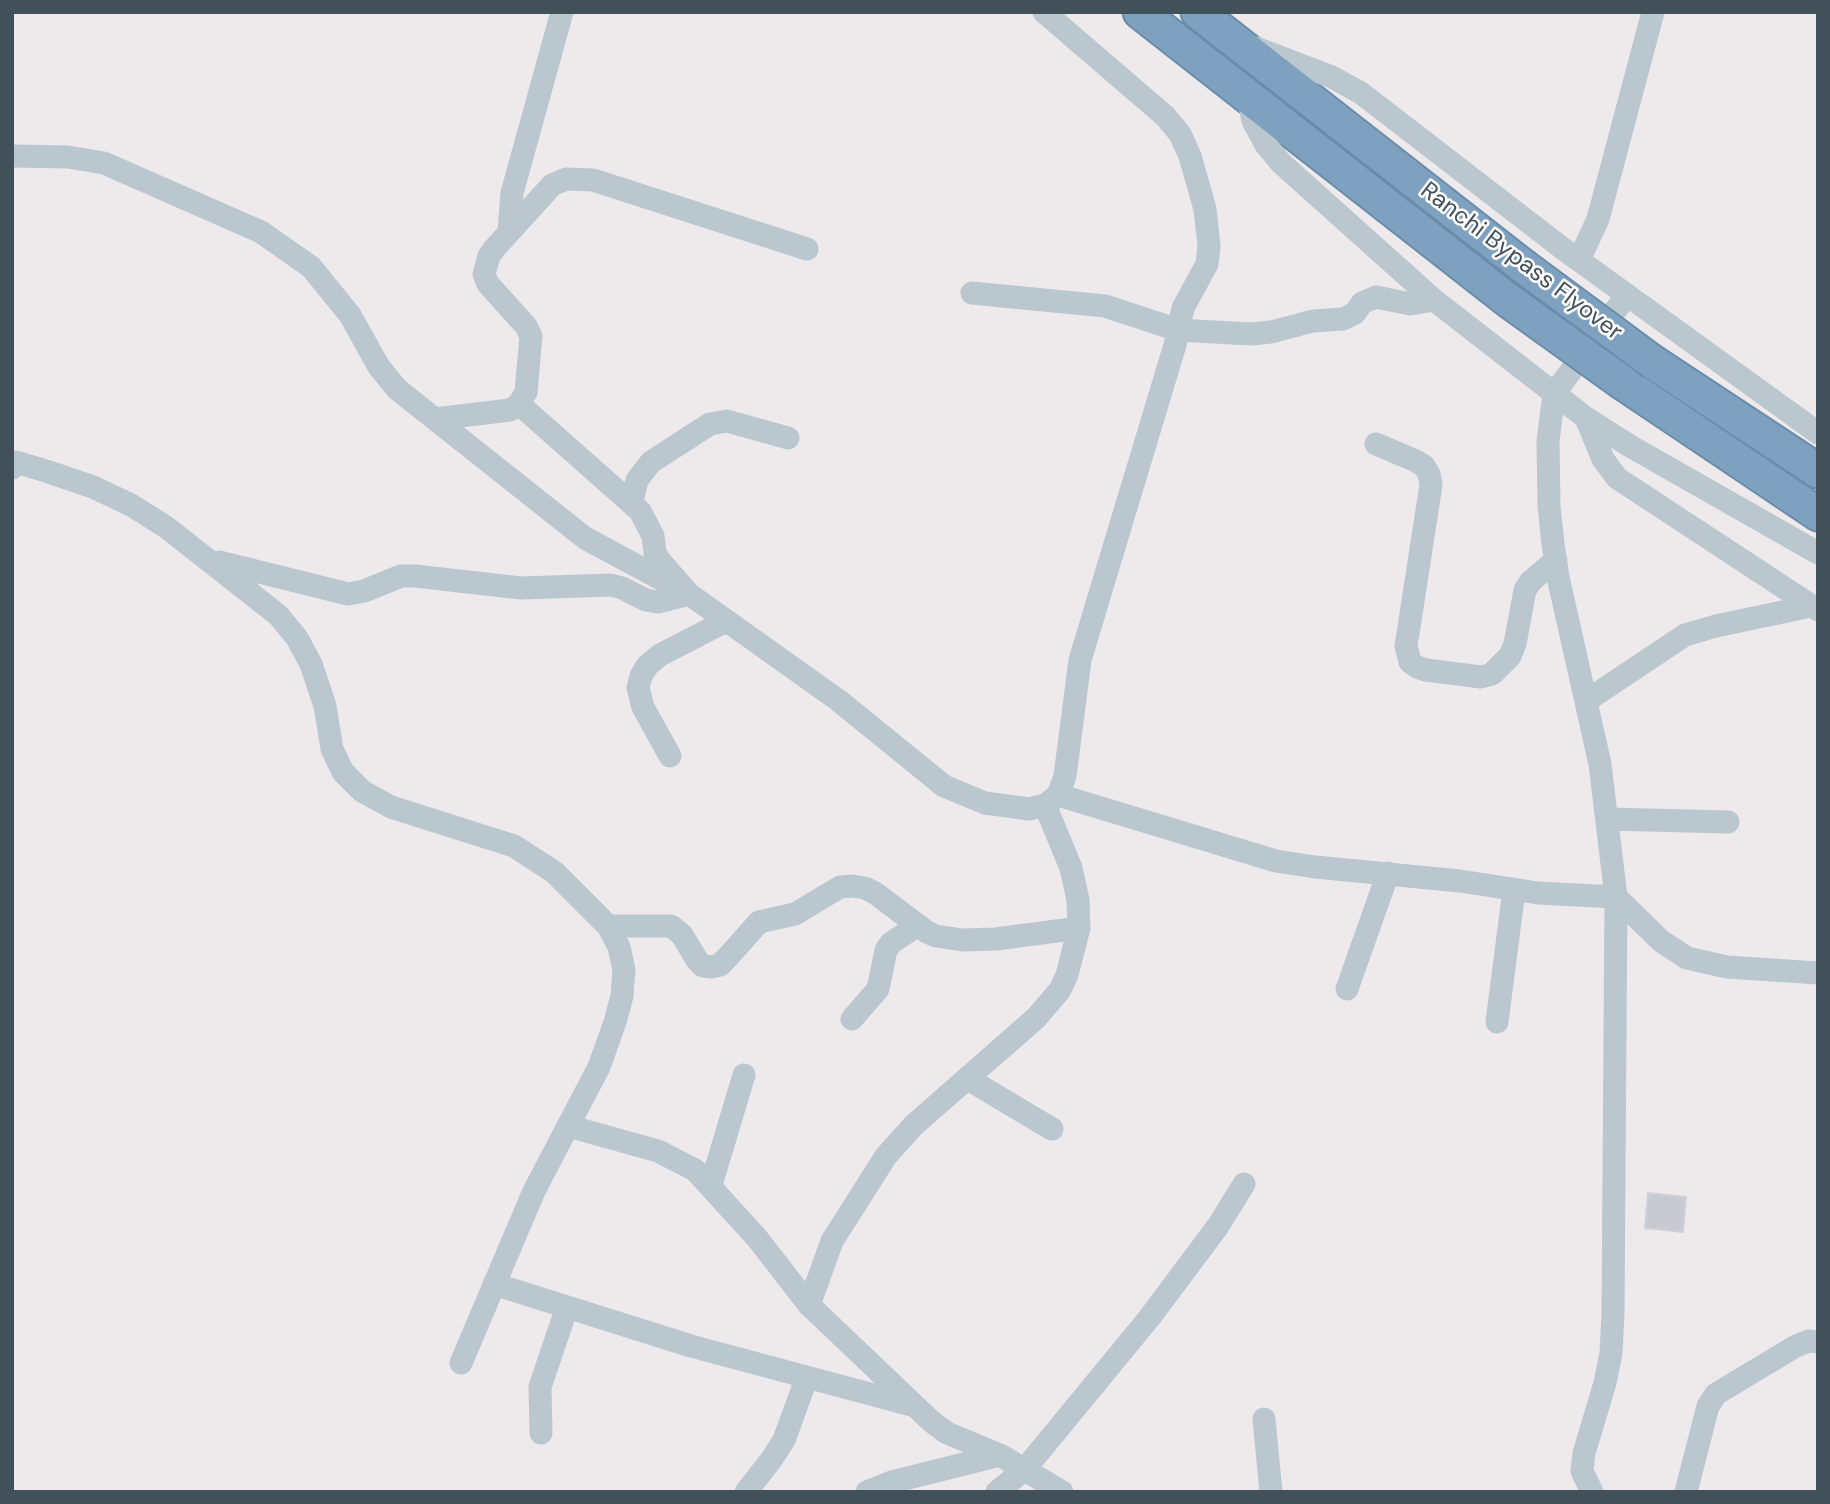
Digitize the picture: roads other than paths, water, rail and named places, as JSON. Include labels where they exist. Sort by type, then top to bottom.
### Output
[{"type":"highway","name":"Ranchi Bypass Flyover","points":[[1140,12],[1510,301],[1623,383],[1818,514]]},
{"type":"highway","name":"Ranchi Bypass Flyover","points":[[1198,12],[1523,266],[1654,363],[1818,471]]},
{"type":"street","points":[[509,232],[512,193],[562,12]]},
{"type":"street","points":[[809,1305],[832,1241],[886,1156],[914,1125],[1049,1005],[1066,975],[1079,928],[1076,883],[1051,800],[1065,776],[1080,660],[1171,358],[1187,296],[1206,264],[1209,246],[1205,209],[1185,144],[1166,117],[1044,12]]},
{"type":"street","points":[[1579,260],[1598,219],[1653,12]]},
{"type":"street","points":[[1234,39],[1332,77],[1361,93],[1626,296],[1818,433]]},
{"type":"street","points":[[1248,95],[1253,121],[1273,154],[1434,300],[1586,418],[1818,553]]},
{"type":"street","points":[[12,156],[68,158],[104,163],[261,232],[311,267],[350,315],[389,380],[435,419],[585,538],[689,594],[838,699],[944,786],[985,803],[1007,807],[1029,809],[1051,800],[1276,861],[1460,881],[1514,890],[1616,897],[1661,942],[1687,958],[1727,967],[1818,973]]},
{"type":"street","points":[[435,419],[510,410],[519,404],[526,392],[531,336],[526,326],[488,284],[484,274],[489,256],[552,185],[578,177],[593,180],[807,249]]},
{"type":"street","points":[[972,293],[1105,306],[1178,330],[1261,334],[1301,323],[1350,317],[1362,303],[1376,298],[1410,304],[1434,300]]},
{"type":"street","points":[[1592,1492],[1583,1471],[1584,1453],[1605,1383],[1611,1353],[1613,1313],[1616,897],[1600,764],[1556,560],[1549,506],[1548,441],[1554,394],[1626,296]]},
{"type":"street","points":[[519,404],[632,502],[647,522],[660,561],[689,594]]},
{"type":"street","points":[[1586,418],[1603,459],[1617,478],[1814,608]]},
{"type":"street","points":[[632,502],[637,480],[650,462],[710,424],[727,421],[788,438]]},
{"type":"street","points":[[1376,444],[1424,466],[1431,485],[1406,646],[1410,662],[1418,667],[1481,677],[1492,674],[1510,656],[1515,644],[1525,590],[1556,560]]},
{"type":"street","points":[[14,464],[93,487],[131,505],[166,527],[278,615],[297,638],[311,664],[325,706],[332,749],[343,772],[362,790],[391,807],[514,846],[554,872],[608,926],[619,947],[624,970],[622,996],[599,1067],[534,1191],[461,1363]]},
{"type":"street","points":[[207,559],[348,594],[364,591],[401,576],[415,576],[522,588],[611,586],[658,602],[689,594]]},
{"type":"street","points":[[1586,701],[1685,635],[1716,626],[1814,608]]},
{"type":"street","points":[[670,756],[643,707],[638,688],[641,677],[647,666],[660,654],[726,621]]},
{"type":"street","points":[[1608,819],[1728,822]]},
{"type":"street","points":[[1348,989],[1388,873]]},
{"type":"street","points":[[608,926],[671,926],[682,935],[697,960],[703,966],[711,967],[727,958],[759,922],[807,909],[841,887],[852,886],[865,888],[886,900],[936,936],[962,940],[1016,937],[1079,928]]},
{"type":"street","points":[[1497,1022],[1514,890]]},
{"type":"street","points":[[852,1018],[878,989],[886,950],[891,943],[918,925]]},
{"type":"street","points":[[711,1185],[744,1075]]},
{"type":"street","points":[[968,1079],[1052,1129]]},
{"type":"street","points":[[568,1126],[658,1151],[695,1170],[757,1238],[809,1305],[915,1406],[947,1433],[1000,1455],[1062,1492]]},
{"type":"street","points":[[997,1492],[1026,1469],[1150,1317],[1218,1226],[1244,1184]]},
{"type":"street","points":[[494,1284],[691,1346],[915,1406]]},
{"type":"street","points":[[541,1433],[540,1387],[567,1307]]},
{"type":"street","points":[[1686,1492],[1708,1406],[1716,1394],[1796,1346],[1810,1341],[1818,1342]]},
{"type":"street","points":[[746,1492],[784,1440],[807,1377]]},
{"type":"street","points":[[1264,1419],[1271,1492]]},
{"type":"street","points":[[867,1492],[882,1485],[1000,1455]]}]
